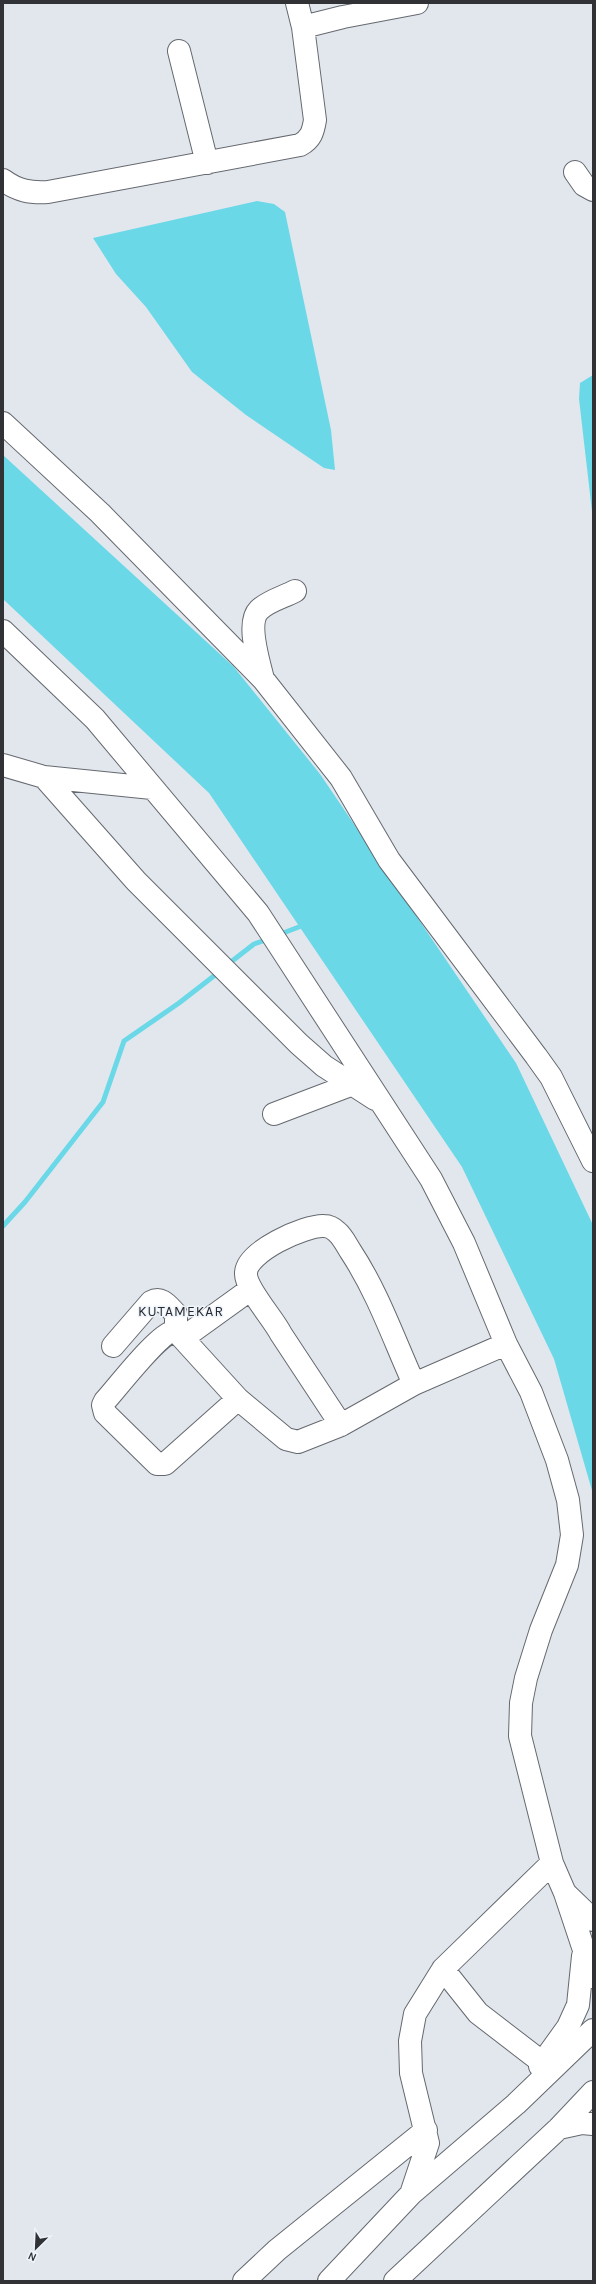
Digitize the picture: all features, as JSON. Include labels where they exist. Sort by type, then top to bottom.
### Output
[{"type":"street","points":[[3,180],[15,189],[32,193],[48,192],[300,145],[310,138],[315,120],[303,28],[297,3]]},
{"type":"street","points":[[303,28],[333,14],[416,3]]},
{"type":"street","points":[[179,51],[207,163]]},
{"type":"street","points":[[575,172],[584,185],[593,190]]},
{"type":"street","points":[[3,423],[131,544],[262,679],[341,778],[389,860],[544,1066],[593,1161]]},
{"type":"street","points":[[262,679],[254,635],[254,618],[260,610],[295,591]]},
{"type":"street","points":[[3,631],[95,719],[258,913],[431,1179],[464,1242],[506,1344],[530,1392],[557,1460],[568,1500],[572,1535],[567,1564],[541,1630],[521,1703],[520,1736],[552,1863],[565,1893],[583,1952],[593,1977]]},
{"type":"street","points":[[3,766],[44,777],[152,788]]},
{"type":"street","points":[[44,777],[136,881],[324,1066],[383,1104]]},
{"type":"street","points":[[274,1114],[353,1084]]},
{"type":"street","points":[[341,1425],[274,1319],[251,1289],[246,1274],[249,1265],[256,1255],[280,1240],[302,1230],[324,1226],[332,1228],[339,1234],[364,1272],[414,1384]]},
{"type":"street","points":[[238,1399],[165,1464],[157,1464],[105,1413],[103,1405],[136,1365],[164,1336],[170,1332],[180,1334],[251,1289]]},
{"type":"street","points":[[113,1346],[151,1302],[156,1299],[161,1300],[176,1314],[180,1334],[238,1399],[286,1439],[298,1442],[341,1425],[414,1384],[506,1344]]},
{"type":"street","points":[[411,2194],[428,2143],[411,2073],[410,2041],[415,2014],[443,1969],[552,1863]]},
{"type":"street","points":[[565,1893],[593,1920]]},
{"type":"street","points":[[516,2104],[568,2028],[578,2005],[583,1952]]},
{"type":"street","points":[[443,1969],[478,2014],[543,2063]]},
{"type":"street","points":[[329,2281],[411,2194],[516,2104],[593,2030]]},
{"type":"street","points":[[395,2281],[559,2128],[593,2092]]},
{"type":"street","points":[[559,2128],[582,2123],[593,2124]]},
{"type":"street","points":[[244,2281],[277,2250],[426,2130]]},
{"type":"water","points":[[257,201],[274,204],[285,212],[331,430],[335,470],[324,468],[246,415],[192,372],[146,307],[116,274],[93,238]]},
{"type":"water","points":[[593,375],[593,520],[579,399],[580,383]]},
{"type":"water","points":[[3,455],[233,666],[320,774],[516,1063],[593,1225],[593,1494],[554,1359],[462,1167],[209,793],[3,599]]},
{"type":"waterway","points":[[278,935],[304,925]]},
{"type":"waterway","points":[[227,965],[254,944],[269,939]]},
{"type":"waterway","points":[[3,1226],[25,1202],[103,1102],[124,1041],[179,1003],[219,972]]},
{"type":"district","name":"KUTAMEKAR","points":[[181,1311]]}]
